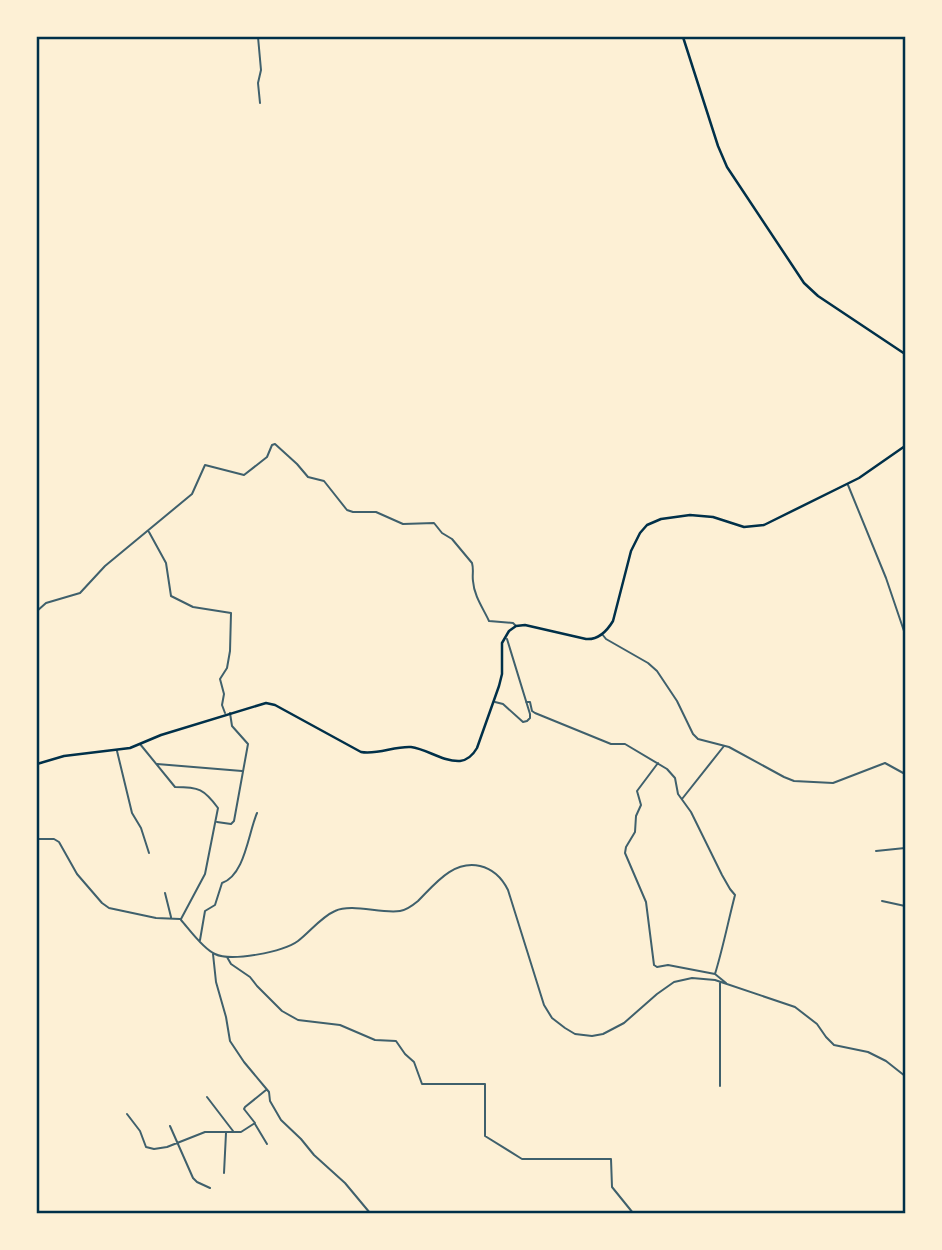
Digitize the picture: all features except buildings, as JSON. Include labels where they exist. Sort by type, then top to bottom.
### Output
[{"type":"main road","points":[[683,37],[723,160],[804,283],[818,296],[905,354]]},
{"type":"main road","points":[[37,764],[64,756],[117,750],[140,744],[262,703],[269,703],[361,752],[372,753],[409,747],[457,761],[469,757],[475,752],[494,702],[502,674],[502,643],[509,631],[516,626],[525,625],[590,639],[602,634],[613,621],[632,551],[647,525],[661,519],[690,515],[713,517],[744,527],[760,526],[871,471],[905,446]]},
{"type":"street","points":[[258,37],[260,103]]},
{"type":"street","points":[[37,611],[46,603],[80,593],[105,566],[192,494],[205,465],[244,475],[264,460],[272,445],[277,444],[308,477],[324,481],[350,512],[376,512],[403,524],[436,524],[472,563],[475,592],[489,621],[513,623],[516,626]]},
{"type":"street","points":[[847,484],[886,578],[905,634]]},
{"type":"street","points":[[148,531],[166,563],[171,596],[192,607],[231,613],[228,666],[220,679],[222,705],[232,726],[248,744],[234,821],[232,824],[216,822]]},
{"type":"street","points":[[503,623],[509,631]]},
{"type":"street","points":[[602,634],[657,671],[696,737],[703,741],[738,751],[794,781],[833,783],[885,763],[905,774]]},
{"type":"street","points":[[494,702],[503,704],[525,722],[530,718],[507,639]]},
{"type":"street","points":[[526,702],[530,702],[535,713],[611,744],[625,744],[667,769],[675,778],[678,794],[691,812],[722,875],[735,895],[715,974]]},
{"type":"street","points":[[140,744],[175,787],[189,786],[205,791],[218,808],[205,874],[181,920]]},
{"type":"street","points":[[682,800],[724,746]]},
{"type":"street","points":[[117,750],[132,813],[141,828],[149,853]]},
{"type":"street","points":[[658,763],[637,792],[641,806],[636,816],[635,832],[625,853],[646,902],[654,965],[715,974],[727,984]]},
{"type":"street","points":[[156,764],[243,771]]},
{"type":"street","points":[[200,941],[205,911],[215,905],[222,883],[233,876],[242,860],[257,813]]},
{"type":"street","points":[[37,839],[54,839],[59,842],[80,878],[98,900],[109,908],[156,919],[181,920],[213,953],[226,956],[249,956],[290,946],[329,915],[341,909],[403,911],[449,871],[471,865],[489,869],[505,884],[511,897],[544,1005],[556,1023],[575,1034],[592,1036],[614,1029],[674,982],[692,978],[727,984],[795,1007],[817,1024],[834,1045],[868,1052],[886,1061],[905,1076]]},
{"type":"street","points":[[876,852],[905,848]]},
{"type":"street","points":[[165,893],[171,918]]},
{"type":"street","points":[[882,901],[905,906]]},
{"type":"street","points":[[213,953],[216,982],[230,1041],[267,1090],[281,1120],[345,1183],[370,1213]]},
{"type":"street","points":[[226,956],[282,1011],[298,1020],[340,1024],[375,1040],[396,1041],[414,1062],[422,1084],[485,1084],[485,1136],[520,1159],[611,1159],[612,1187],[633,1213]]},
{"type":"street","points":[[720,983],[720,1086]]},
{"type":"street","points":[[267,1090],[244,1108],[267,1144]]},
{"type":"street","points":[[207,1097],[234,1132]]},
{"type":"street","points":[[127,1114],[140,1131],[146,1147],[154,1149],[177,1144],[205,1132],[242,1132],[255,1123]]},
{"type":"street","points":[[170,1126],[193,1178],[210,1188]]},
{"type":"street","points":[[225,1173],[226,1132]]}]
